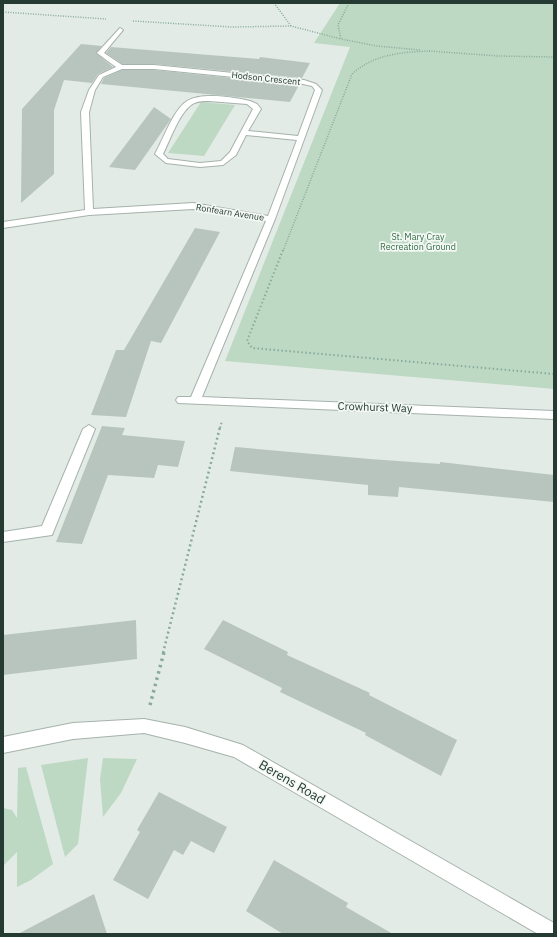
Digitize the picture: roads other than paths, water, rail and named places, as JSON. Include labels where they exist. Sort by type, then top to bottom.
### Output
[{"type":"street","points":[[120,30],[100,53],[121,67]]},
{"type":"street","name":"Hodson Crescent","points":[[89,212],[85,112],[92,90],[101,76],[121,67],[154,67],[304,82],[314,85],[319,90],[319,94],[300,138],[271,219]]},
{"type":"street","points":[[196,100],[248,102],[255,105],[257,109],[244,133],[233,153],[223,164],[200,165],[166,161],[159,154],[188,103],[196,100]]},
{"type":"street","points":[[244,133],[300,138]]},
{"type":"street","name":"Ronfearn Avenue","points":[[3,224],[89,212],[193,206],[271,219],[195,401]]},
{"type":"street","points":[[182,400],[195,401]]},
{"type":"street","name":"Crowhurst Way","points":[[195,401],[227,401],[554,415]]},
{"type":"street","points":[[3,537],[47,531],[89,429]]},
{"type":"street","name":"Berens Road","points":[[3,745],[73,731],[144,726],[185,735],[236,750],[554,933]]},
{"type":"park label","name":"St. Mary Cray Recreation Ground","points":[[418,242]]}]
